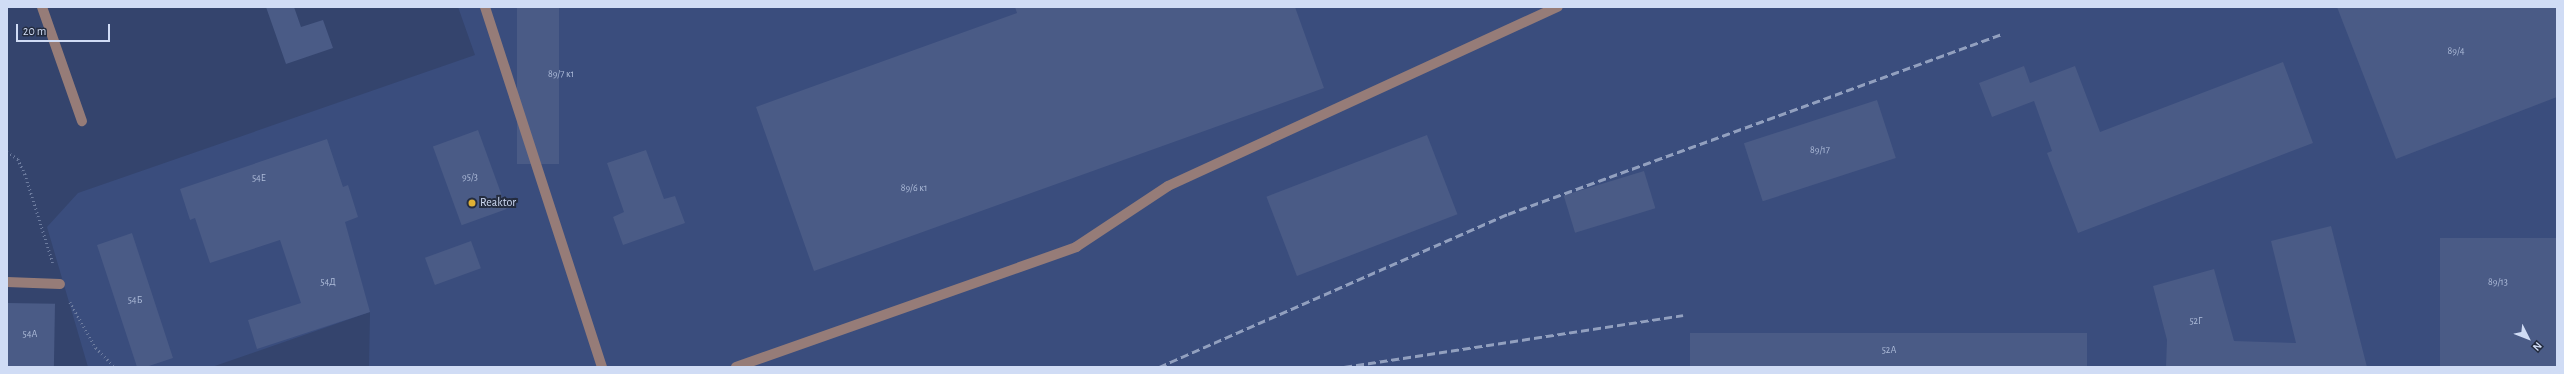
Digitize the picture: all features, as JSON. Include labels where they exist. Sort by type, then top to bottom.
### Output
[{"type":"lane","points":[[42,7],[82,121]]},
{"type":"lane","points":[[485,7],[602,367]]},
{"type":"lane","points":[[736,367],[1076,247],[1168,186],[1558,7]]},
{"type":"lane","points":[[7,282],[60,284]]},
{"type":"path","points":[[7,152],[18,160],[25,174],[60,284],[96,348],[115,367]]},
{"type":"shaded area","points":[[458,7],[2557,7],[2557,367],[369,367],[370,312],[212,367],[88,367],[47,227],[78,193],[475,55]]},
{"type":"building","points":[[266,7],[294,7],[301,27],[323,20],[333,48],[286,64]]},
{"type":"building","points":[[517,7],[559,7],[559,164],[517,164]]},
{"type":"building","points":[[1015,7],[1295,7],[1324,88],[814,271],[756,107],[1017,13]]},
{"type":"building","points":[[2337,7],[2557,7],[2557,97],[2396,159]]},
{"type":"building","points":[[2283,62],[2313,143],[2078,233],[2047,153],[2052,151],[2034,101],[1992,117],[1979,83],[2024,66],[2030,83],[2075,66],[2100,132]]},
{"type":"building","points":[[1877,100],[1896,158],[1763,201],[1744,143]]},
{"type":"building","points":[[478,130],[507,209],[462,225],[433,146]]},
{"type":"building","points":[[1427,135],[1457,214],[1297,276],[1266,197]]},
{"type":"building","points":[[327,139],[343,187],[348,185],[358,217],[345,222],[370,312],[257,349],[248,320],[301,303],[280,240],[210,263],[195,218],[190,220],[180,189]]},
{"type":"building","points":[[646,150],[664,199],[675,196],[685,223],[623,245],[613,217],[624,212],[607,163]]},
{"type":"building","points":[[1644,171],[1655,208],[1575,233],[1564,196]]},
{"type":"building","points":[[2331,226],[2367,367],[2166,367],[2167,340],[2153,286],[2214,269],[2234,341],[2296,343],[2271,241]]},
{"type":"building","points":[[132,233],[173,358],[146,367],[137,367],[97,245]]},
{"type":"building","points":[[2440,238],[2557,238],[2557,367],[2440,367]]},
{"type":"building","points":[[471,241],[481,268],[435,285],[425,258]]},
{"type":"building","points":[[7,303],[55,304],[54,367],[7,367]]},
{"type":"building","points":[[1690,333],[2087,333],[2087,367],[1690,367]]},
{"type":"railway","points":[[1159,367],[1508,214],[2002,34]]},
{"type":"railway","points":[[1344,367],[1683,315]]},
{"type":"place","name":"Reaktor","points":[[472,203]]}]
